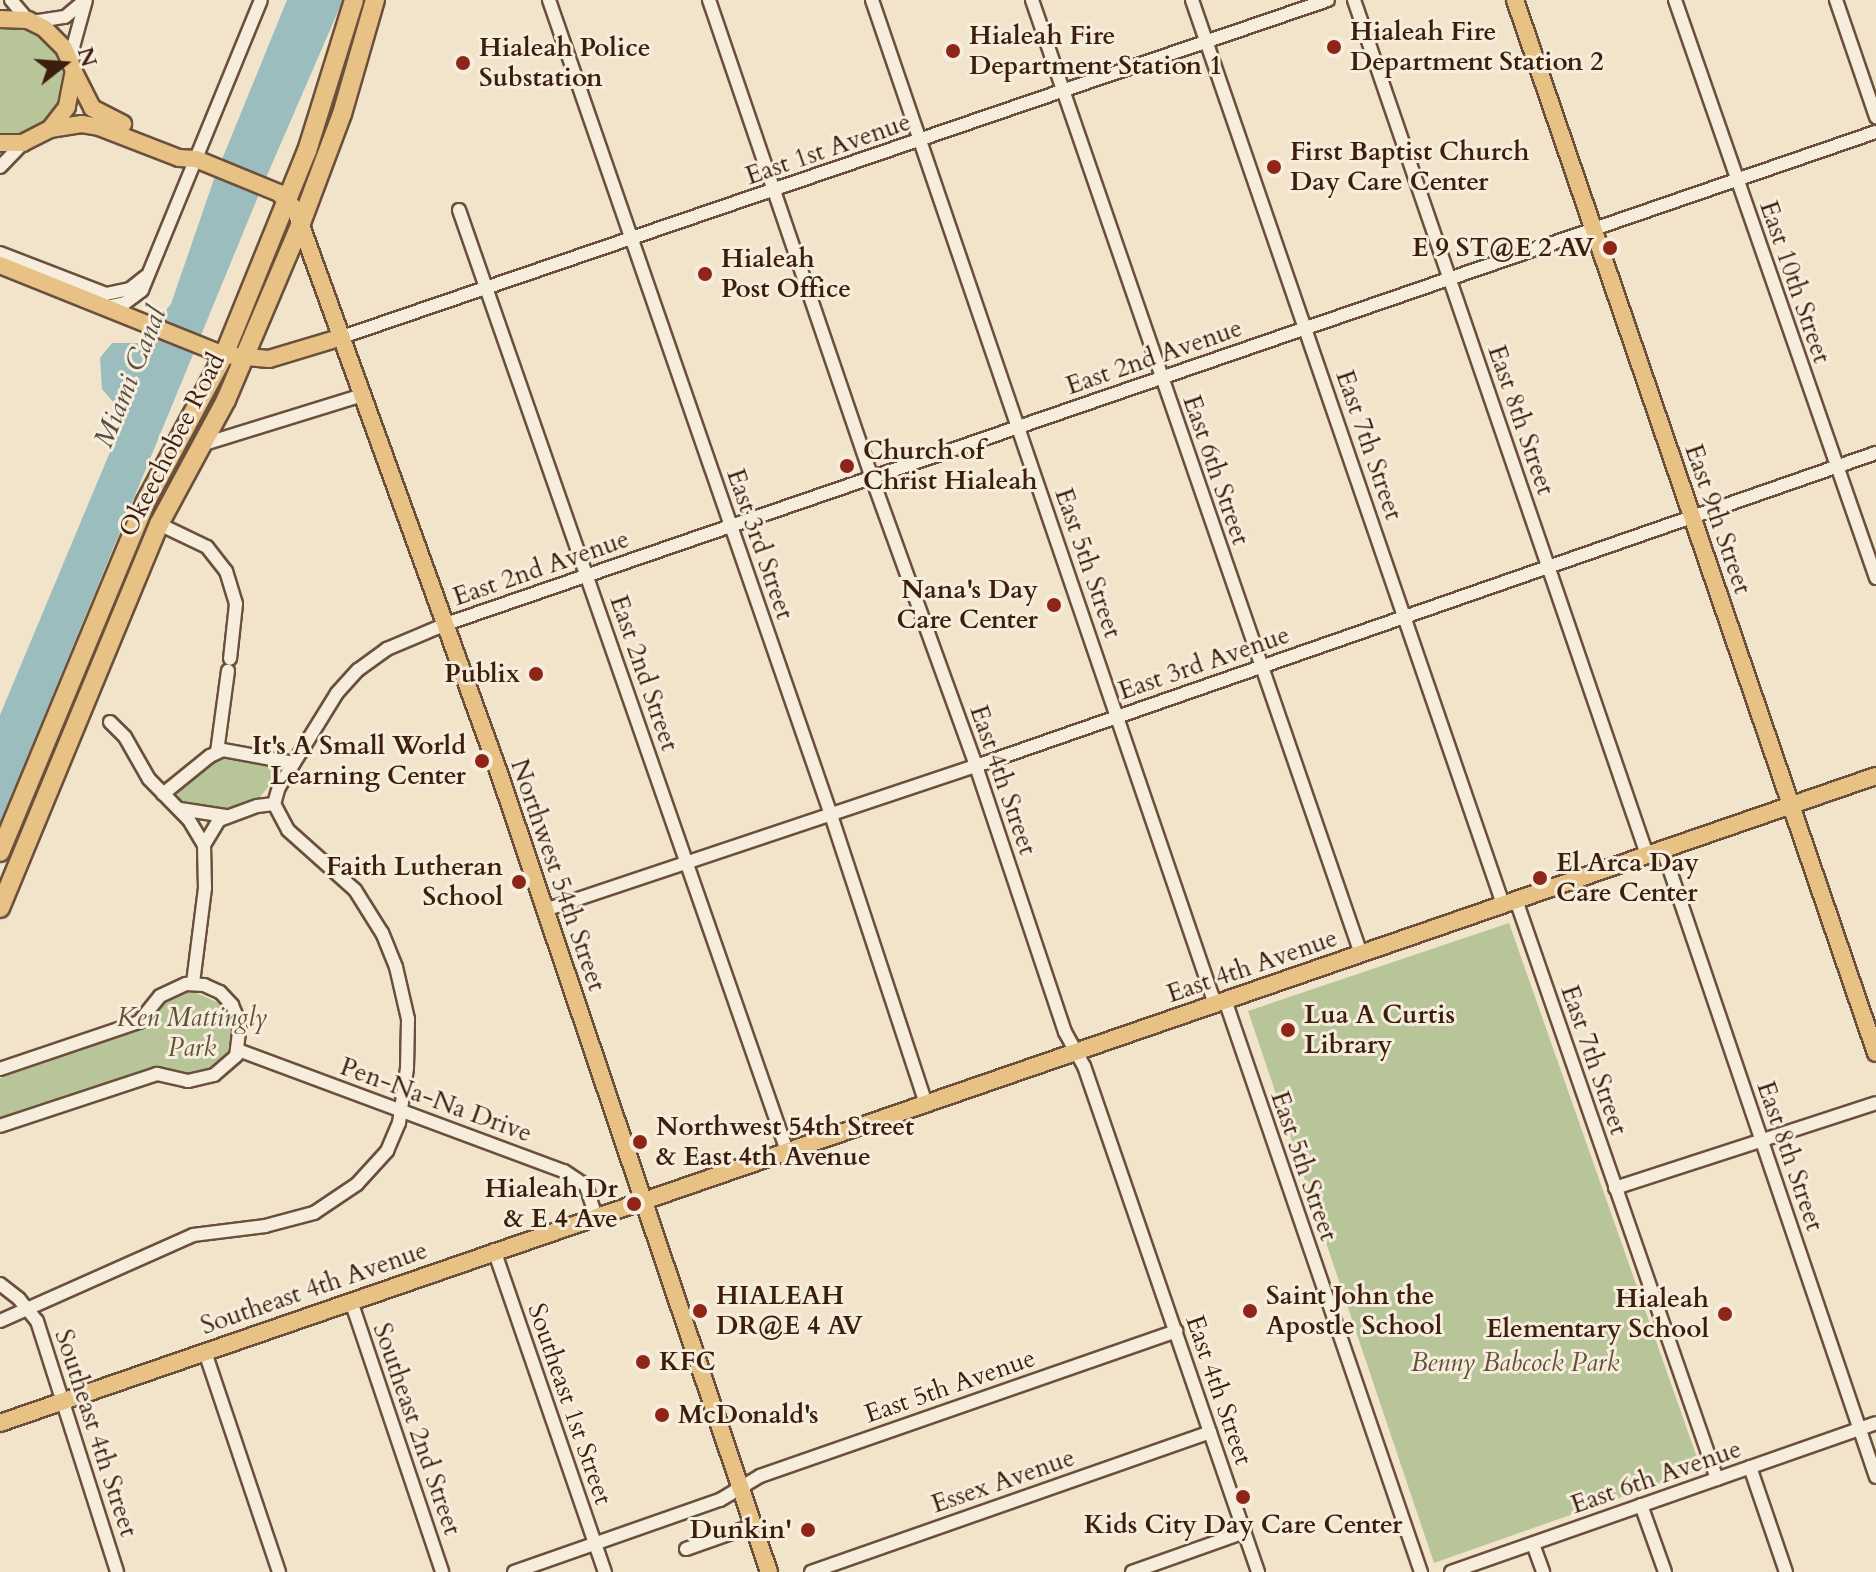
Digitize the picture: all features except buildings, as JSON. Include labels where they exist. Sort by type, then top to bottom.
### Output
[{"type":"highway","name":"Okeechobee Road","points":[[0,852],[139,517],[224,355],[307,151],[354,0]]},
{"type":"highway","name":"Okeechobee Road","points":[[0,908],[159,524],[245,359],[337,128],[377,1]]},
{"type":"highway","points":[[346,21],[377,1]]},
{"type":"main road","name":"East 9th Street","points":[[1515,0],[1876,1053]]},
{"type":"main road","points":[[0,19],[30,21],[59,40],[97,112],[183,148],[196,159],[288,199]]},
{"type":"main road","points":[[50,129],[67,107],[72,64]]},
{"type":"main road","points":[[0,143],[23,143],[50,129],[90,125],[179,158],[196,159]]},
{"type":"main road","name":"Northwest 54th Street","points":[[288,199],[301,223],[446,624],[769,1572]]},
{"type":"main road","points":[[0,265],[35,273],[103,307],[224,355],[269,359],[342,337]]},
{"type":"main road","name":"East 4th Avenue","points":[[644,1199],[1876,776]]},
{"type":"main road","name":"Southeast 4th Avenue","points":[[0,1423],[644,1199]]},
{"type":"street","points":[[11,0],[30,21],[65,17],[86,0]]},
{"type":"street","points":[[72,64],[86,0]]},
{"type":"street","points":[[103,307],[131,300],[142,290],[261,0]]},
{"type":"street","name":"East 3rd Street","points":[[549,0],[831,815],[926,1104]]},
{"type":"street","name":"East 4th Street","points":[[709,0],[872,478],[976,766],[1065,1032],[1084,1066],[1258,1572]]},
{"type":"street","name":"East 5th Street","points":[[872,0],[1117,716],[1421,1572]]},
{"type":"street","name":"East 6th Street","points":[[1032,0],[1361,954]]},
{"type":"street","name":"East 7th Street","points":[[1192,0],[1404,615],[1615,1188],[1717,1479]]},
{"type":"street","name":"East 1st Avenue","points":[[342,337],[1328,0]]},
{"type":"street","name":"East 8th Street","points":[[1354,0],[1547,565],[1761,1141],[1876,1477]]},
{"type":"street","name":"East 10th Street","points":[[1675,0],[1876,578]]},
{"type":"street","points":[[1836,0],[1876,117]]},
{"type":"street","name":"East 2nd Avenue","points":[[274,804],[277,791],[337,693],[358,670],[387,649],[446,624],[1876,132]]},
{"type":"street","points":[[0,167],[23,143]]},
{"type":"street","name":"East 2nd Street","points":[[459,210],[787,1151]]},
{"type":"street","points":[[0,253],[35,273],[115,294],[137,284],[147,274]]},
{"type":"street","points":[[201,445],[363,395]]},
{"type":"street","name":"East 3rd Avenue","points":[[545,910],[976,766],[1876,453]]},
{"type":"street","points":[[159,524],[207,547],[226,571],[236,604],[217,752]]},
{"type":"street","points":[[110,722],[125,737],[149,779],[177,808],[204,845]]},
{"type":"street","points":[[163,794],[217,752],[236,750],[294,763]]},
{"type":"street","points":[[0,1321],[193,1235],[276,1224],[322,1210],[377,1165],[396,1135],[409,1027],[403,990],[388,944],[349,882],[288,830],[274,804],[227,816],[214,825],[204,845],[205,899],[193,983]]},
{"type":"street","points":[[177,808],[227,816]]},
{"type":"street","points":[[0,1069],[139,1022],[164,993],[193,983],[216,990],[232,1005],[241,1030],[238,1050],[229,1064],[203,1079],[183,1080],[157,1074],[0,1126]]},
{"type":"street","name":"Pen-Na-Na Drive","points":[[238,1050],[570,1174],[586,1186],[596,1216]]},
{"type":"street","points":[[1615,1188],[1876,1103]]},
{"type":"street","name":"Southeast 1st Street","points":[[494,1250],[605,1572]]},
{"type":"street","points":[[0,1284],[28,1310]]},
{"type":"street","name":"Southeast 2nd Street","points":[[351,1301],[442,1572]]},
{"type":"street","name":"Southeast 4th Street","points":[[28,1310],[43,1337],[117,1572]]},
{"type":"street","name":"East 5th Avenue","points":[[514,1572],[720,1500],[760,1476],[1176,1331]]},
{"type":"street","points":[[205,1352],[279,1572]]},
{"type":"street","name":"East 6th Avenue","points":[[1451,1572],[1876,1423]]},
{"type":"street","name":"Essex Avenue","points":[[811,1572],[1210,1432]]},
{"type":"street","points":[[1750,1467],[1786,1572]]},
{"type":"street","points":[[1641,1505],[1665,1572]]},
{"type":"street","points":[[686,1549],[754,1525]]},
{"type":"street","points":[[1132,1572],[1245,1532]]},
{"type":"street","points":[[1533,1544],[1543,1572]]},
{"type":"green space","points":[[0,28],[21,28],[38,34],[58,53],[65,70],[66,89],[56,114],[27,136],[0,137]]},
{"type":"green space","points":[[229,756],[274,765],[278,775],[259,798],[219,812],[185,807],[179,802],[177,790],[215,759]]},
{"type":"green space","name":"Benny Babcock Park","points":[[1509,923],[1701,1469],[1434,1563],[1248,1011]]},
{"type":"green space","name":"Ken Mattingly Park","points":[[194,992],[219,1003],[232,1024],[227,1057],[209,1072],[184,1075],[165,1067],[0,1120],[0,1078],[148,1027],[164,1003],[184,993]]},
{"type":"water","name":"Miami Canal","points":[[287,0],[343,0],[262,187],[0,823],[0,715],[125,416],[102,389],[100,358],[112,343],[139,343],[171,304],[214,179]]},
{"type":"place","name":"Hialeah Fire Department Station 2","points":[[1334,47]]},
{"type":"place","name":"Hialeah Fire Department Station 1","points":[[953,51]]},
{"type":"place","name":"Hialeah Police Substation","points":[[463,63]]},
{"type":"place","name":"First Baptist Church Day Care Center","points":[[1274,167]]},
{"type":"place","name":"E 9 ST@E 2 AV","points":[[1610,248]]},
{"type":"place","name":"Hialeah Post Office","points":[[705,274]]},
{"type":"place","name":"Church of Christ Hialeah","points":[[847,466]]},
{"type":"place","name":"Nana's Day Care Center","points":[[1054,605]]},
{"type":"place","name":"Publix","points":[[536,674]]},
{"type":"place","name":"It's A Small World Learning Center","points":[[482,761]]},
{"type":"place","name":"El Arca Day Care Center","points":[[1540,878]]},
{"type":"place","name":"Faith Lutheran School","points":[[519,882]]},
{"type":"place","name":"Lua A Curtis Library","points":[[1288,1030]]},
{"type":"place","name":"Northwest 54th Street & East 4th Avenue","points":[[640,1142]]},
{"type":"place","name":"Hialeah Dr & E 4 Ave","points":[[634,1204]]},
{"type":"place","name":"HIALEAH DR@E 4 AV","points":[[700,1311]]},
{"type":"place","name":"Saint John the Apostle School","points":[[1250,1311]]},
{"type":"place","name":"Hialeah Elementary School","points":[[1725,1314]]},
{"type":"place","name":"KFC","points":[[643,1362]]},
{"type":"place","name":"McDonald's","points":[[662,1415]]},
{"type":"place","name":"Kids City Day Care Center","points":[[1243,1497]]},
{"type":"place","name":"Dunkin'","points":[[808,1530]]}]
